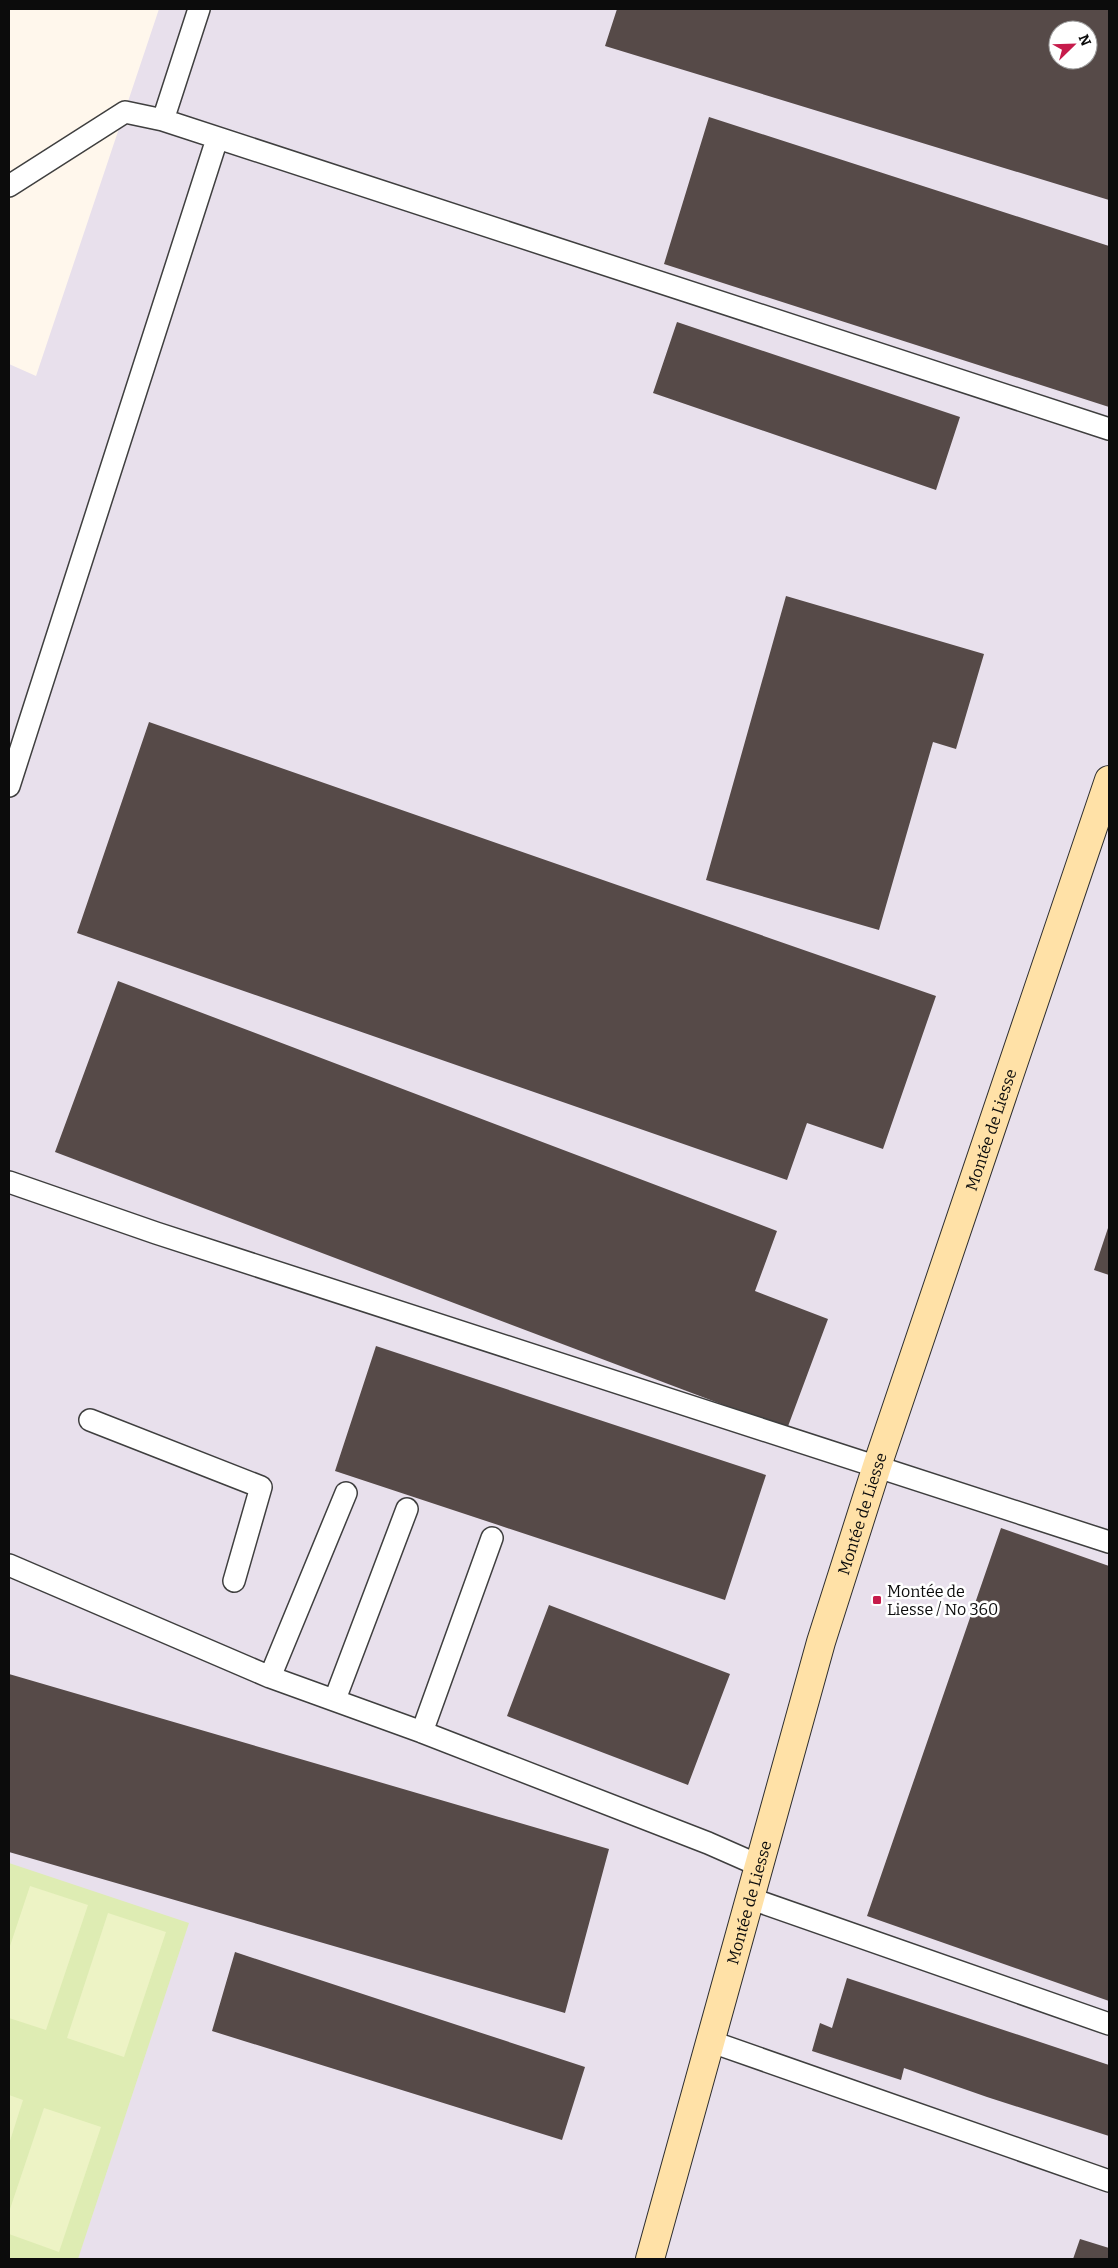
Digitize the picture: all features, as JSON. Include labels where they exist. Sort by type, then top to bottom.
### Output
[{"type":"street","name":"Montée de Liesse","points":[[650,2259],[712,2042],[749,1898],[821,1642],[877,1466],[1109,780]]},
{"type":"lane","points":[[163,120],[199,9]]},
{"type":"lane","points":[[9,186],[125,112],[163,120],[1109,429]]},
{"type":"lane","points":[[9,786],[217,138]]},
{"type":"lane","points":[[9,1182],[156,1233],[1109,1542]]},
{"type":"lane","points":[[90,1420],[261,1487],[234,1581]]},
{"type":"lane","points":[[270,1677],[346,1493]]},
{"type":"lane","points":[[335,1699],[407,1509]]},
{"type":"lane","points":[[422,1732],[492,1538]]},
{"type":"lane","points":[[9,1565],[270,1677],[422,1732],[689,1836],[758,1865]]},
{"type":"lane","points":[[749,1898],[1109,2024]]},
{"type":"lane","points":[[712,2042],[1109,2181]]},
{"type":"shaded area","points":[[159,9],[1109,9],[1109,2259],[9,2259],[9,364],[36,376]]},
{"type":"green space","points":[[9,1863],[189,1923],[78,2259],[9,2259]]},
{"type":"green space","points":[[30,1886],[88,1905],[46,2030],[9,2018],[9,1949]]},
{"type":"green space","points":[[108,1913],[166,1932],[124,2057],[67,2038]]},
{"type":"green space","points":[[9,2095],[23,2100],[9,2144]]},
{"type":"green space","points":[[44,2108],[101,2127],[59,2252],[9,2234],[9,2212]]},
{"type":"building","points":[[617,9],[1109,9],[1109,200],[605,46]]},
{"type":"building","points":[[709,117],[1109,246],[1109,407],[664,264]]},
{"type":"building","points":[[677,322],[960,417],[936,490],[653,393]]},
{"type":"building","points":[[786,596],[984,654],[956,749],[933,742],[879,930],[706,880]]},
{"type":"building","points":[[149,722],[936,996],[883,1149],[807,1123],[787,1180],[77,933]]},
{"type":"building","points":[[118,981],[777,1231],[755,1291],[828,1319],[787,1429],[55,1152]]},
{"type":"building","points":[[1109,1225],[1109,1275],[1094,1270]]},
{"type":"building","points":[[376,1346],[766,1475],[725,1600],[335,1471]]},
{"type":"building","points":[[1001,1528],[1109,1566],[1109,2001],[867,1916]]},
{"type":"building","points":[[549,1605],[730,1674],[688,1785],[507,1716]]},
{"type":"building","points":[[9,1674],[609,1849],[565,2013],[9,1852]]},
{"type":"building","points":[[235,1952],[585,2067],[562,2140],[212,2031]]},
{"type":"building","points":[[847,1978],[1109,2065],[1109,2136],[904,2068],[901,2080],[812,2051],[820,2023],[832,2028]]},
{"type":"building","points":[[1080,2239],[1109,2248],[1109,2259],[1073,2259]]},
{"type":"place","name":"Montée de Liesse / No 360","points":[[877,1600]]}]
